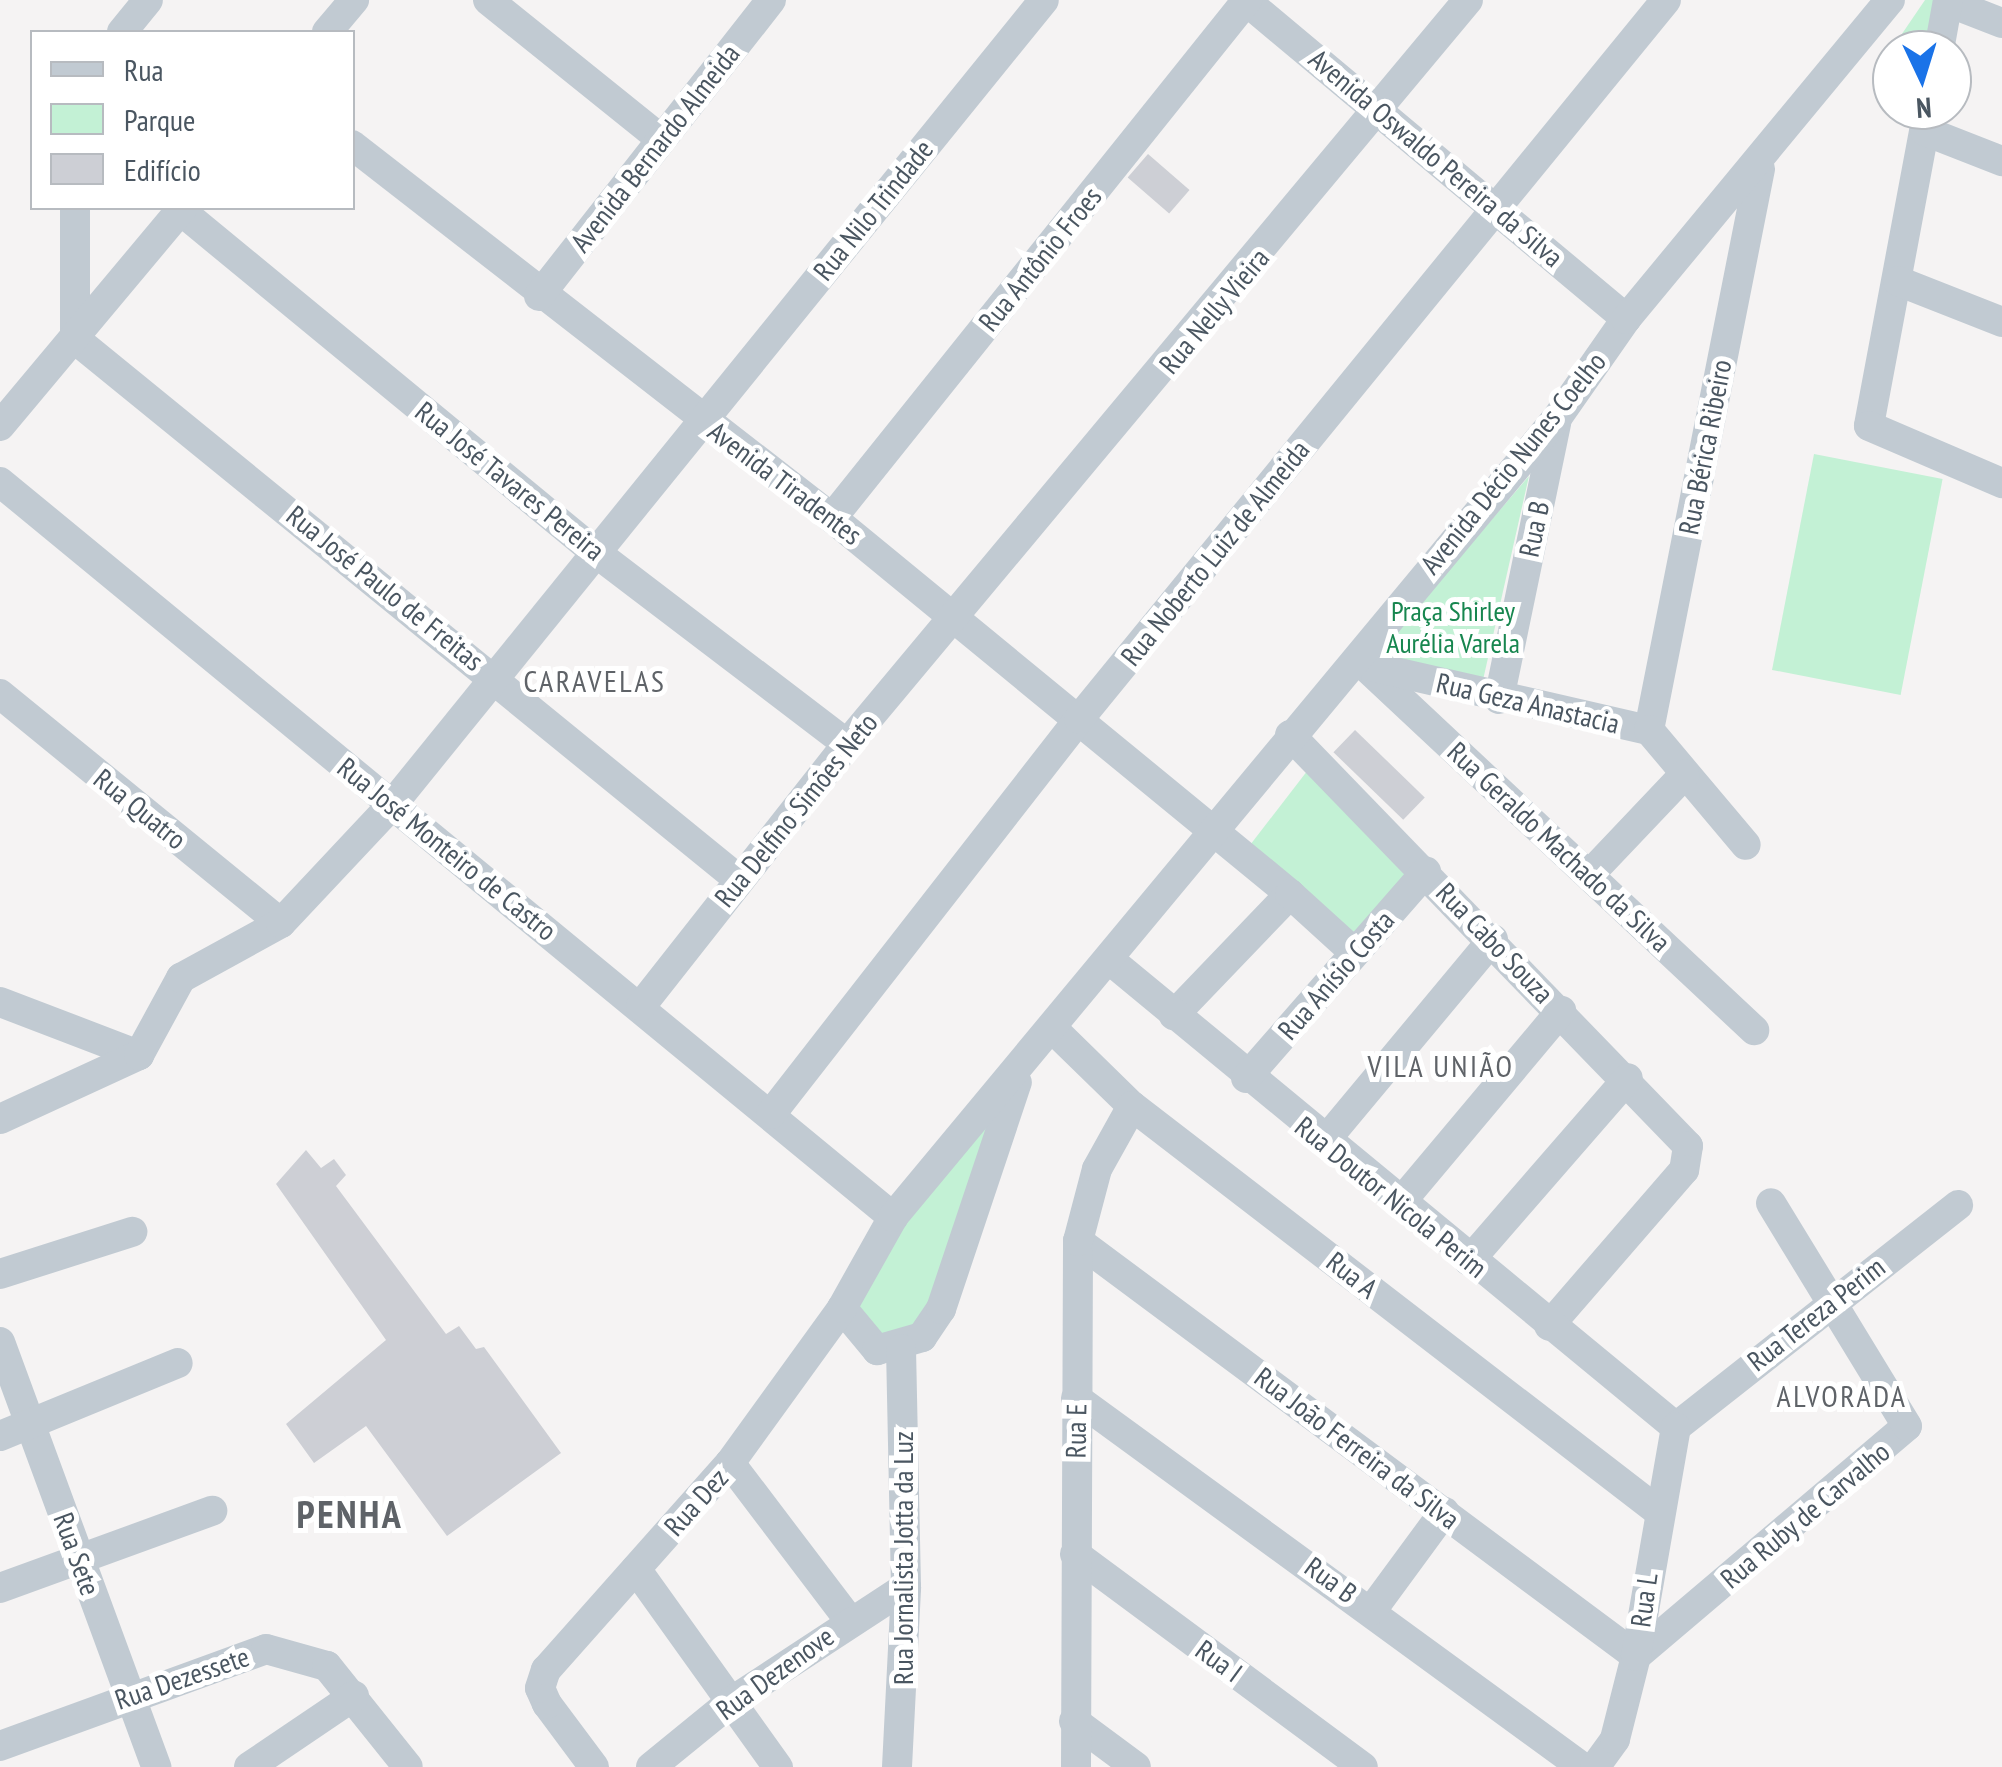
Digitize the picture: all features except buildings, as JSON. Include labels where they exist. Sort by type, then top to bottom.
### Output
[{"type":"street","points":[[124,30],[148,0]]},
{"type":"street","points":[[329,30],[354,0]]},
{"type":"street","points":[[488,0],[660,139]]},
{"type":"street","name":"Rua Nilo Trindade","points":[[139,1055],[181,978],[281,923],[391,806],[1044,0]]},
{"type":"street","name":"Avenida Oswaldo Pereira da Silva","points":[[1246,0],[1626,319]]},
{"type":"street","name":"Rua Antônio Froes","points":[[832,518],[1246,0]]},
{"type":"street","name":"Rua Nelly Vieira","points":[[956,619],[1382,111],[1468,0]]},
{"type":"street","name":"Rua Noberto Luiz de Almeida","points":[[772,1114],[1079,719],[1666,0]]},
{"type":"street","name":"Avenida Décio Nunes Coelho","points":[[892,1217],[1054,1030],[1214,826],[1356,662],[1557,418],[1626,319],[1762,164],[1890,0]]},
{"type":"street","points":[[1943,30],[1948,1],[2002,23]]},
{"type":"street","name":"Avenida Bernardo Almeida","points":[[539,296],[759,4]]},
{"type":"street","points":[[1925,130],[1869,426],[2002,483]]},
{"type":"street","points":[[1945,130],[2002,161]]},
{"type":"street","name":"Avenida Tiradentes","points":[[355,147],[539,296],[832,518],[1214,826],[1354,952]]},
{"type":"street","name":"Rua Bérica Ribeiro","points":[[1648,730],[1762,164]]},
{"type":"street","points":[[74,210],[75,339]]},
{"type":"street","points":[[0,426],[180,210]]},
{"type":"street","name":"Rua José Tavares Pereira","points":[[182,210],[595,552],[847,744]]},
{"type":"street","points":[[1898,281],[2002,322]]},
{"type":"street","name":"Rua José Paulo de Freitas","points":[[75,339],[496,676],[738,879]]},
{"type":"street","name":"Rua B","points":[[1499,699],[1557,418]]},
{"type":"street","name":"Rua José Monteiro de Castro","points":[[0,482],[391,806],[641,1006],[892,1217]]},
{"type":"street","name":"Rua Delfino Simões Neto","points":[[641,1006],[847,744],[956,619]]},
{"type":"street","name":"Rua Geza Anastacia","points":[[1356,662],[1499,699],[1648,730]]},
{"type":"street","name":"Rua Geraldo Machado da Silva","points":[[1356,662],[1590,874],[1754,1030]]},
{"type":"street","name":"Rua Quatro","points":[[0,694],[281,923]]},
{"type":"street","points":[[1648,730],[1746,844]]},
{"type":"street","name":"Rua Cabo Souza","points":[[1290,734],[1628,1078],[1688,1146],[1689,1159],[1549,1326]]},
{"type":"street","points":[[1590,874],[1684,775]]},
{"type":"street","name":"Rua Anísio Costa","points":[[1246,1078],[1426,872]]},
{"type":"street","points":[[1174,1016],[1290,894]]},
{"type":"street","points":[[1324,1142],[1492,939]]},
{"type":"street","name":"Rua Doutor Nicola Perim","points":[[1111,960],[1246,1078],[1676,1427]]},
{"type":"street","points":[[0,1002],[139,1055]]},
{"type":"street","points":[[1400,1203],[1561,1011]]},
{"type":"street","name":"Rua A","points":[[1054,1030],[1132,1106],[1658,1510]]},
{"type":"street","points":[[0,1119],[139,1055]]},
{"type":"street","points":[[842,1308],[877,1350],[901,1349],[922,1338],[942,1309],[1023,1067]]},
{"type":"street","points":[[1469,1262],[1628,1078]]},
{"type":"street","name":"Rua E","points":[[1076,1767],[1078,1241],[1097,1170],[1132,1106]]},
{"type":"street","name":"Rua Ruby de Carvalho","points":[[1636,1656],[1908,1426],[1833,1298],[1771,1203]]},
{"type":"street","name":"Rua Tereza Perim","points":[[1676,1427],[1833,1298],[1958,1205]]},
{"type":"street","name":"Rua Dez","points":[[594,1767],[540,1688],[546,1670],[730,1464],[842,1308],[892,1217]]},
{"type":"street","points":[[0,1274],[132,1232]]},
{"type":"street","name":"Rua João Ferreira da Silva","points":[[1078,1241],[1636,1656]]},
{"type":"street","name":"Rua Sete","points":[[0,1342],[156,1767]]},
{"type":"street","name":"Rua Jornalista Jotta da Luz","points":[[897,1767],[906,1587],[901,1349]]},
{"type":"street","points":[[0,1436],[178,1363]]},
{"type":"street","name":"Rua B","points":[[1076,1398],[1372,1610],[1582,1767]]},
{"type":"street","name":"Rua L","points":[[1595,1767],[1616,1739],[1636,1656],[1658,1510],[1676,1427]]},
{"type":"street","points":[[730,1464],[849,1620]]},
{"type":"street","points":[[0,1588],[212,1511]]},
{"type":"street","points":[[1372,1610],[1444,1512]]},
{"type":"street","name":"Rua I","points":[[1075,1554],[1363,1767]]},
{"type":"street","points":[[636,1569],[778,1767]]},
{"type":"street","name":"Rua Dezenove","points":[[651,1767],[732,1702],[849,1620],[906,1587]]},
{"type":"street","name":"Rua Dezessete","points":[[0,1746],[131,1694],[266,1649],[300,1652],[327,1666],[354,1696]]},
{"type":"street","points":[[249,1767],[354,1696],[408,1767]]},
{"type":"street","points":[[1074,1721],[1136,1767]]},
{"type":"green space","points":[[1925,0],[1938,0],[1931,30],[1905,30]]},
{"type":"green space","points":[[1814,454],[1943,479],[1901,695],[1772,670]]},
{"type":"green space","name":"Praça Shirley Aurélia Varela","points":[[1529,476],[1483,680],[1374,657]]},
{"type":"green space","points":[[1311,766],[1418,873],[1353,942],[1247,849]]},
{"type":"green space","points":[[993,1117],[928,1306],[909,1329],[888,1337],[860,1322],[857,1284]]},
{"type":"district","name":"CARAVELAS","points":[[595,681]]},
{"type":"district","name":"VILA UNIÃO","points":[[1441,1066]]},
{"type":"district","name":"ALVORADA","points":[[1842,1396]]},
{"type":"district","name":"PENHA","points":[[350,1514]]}]
